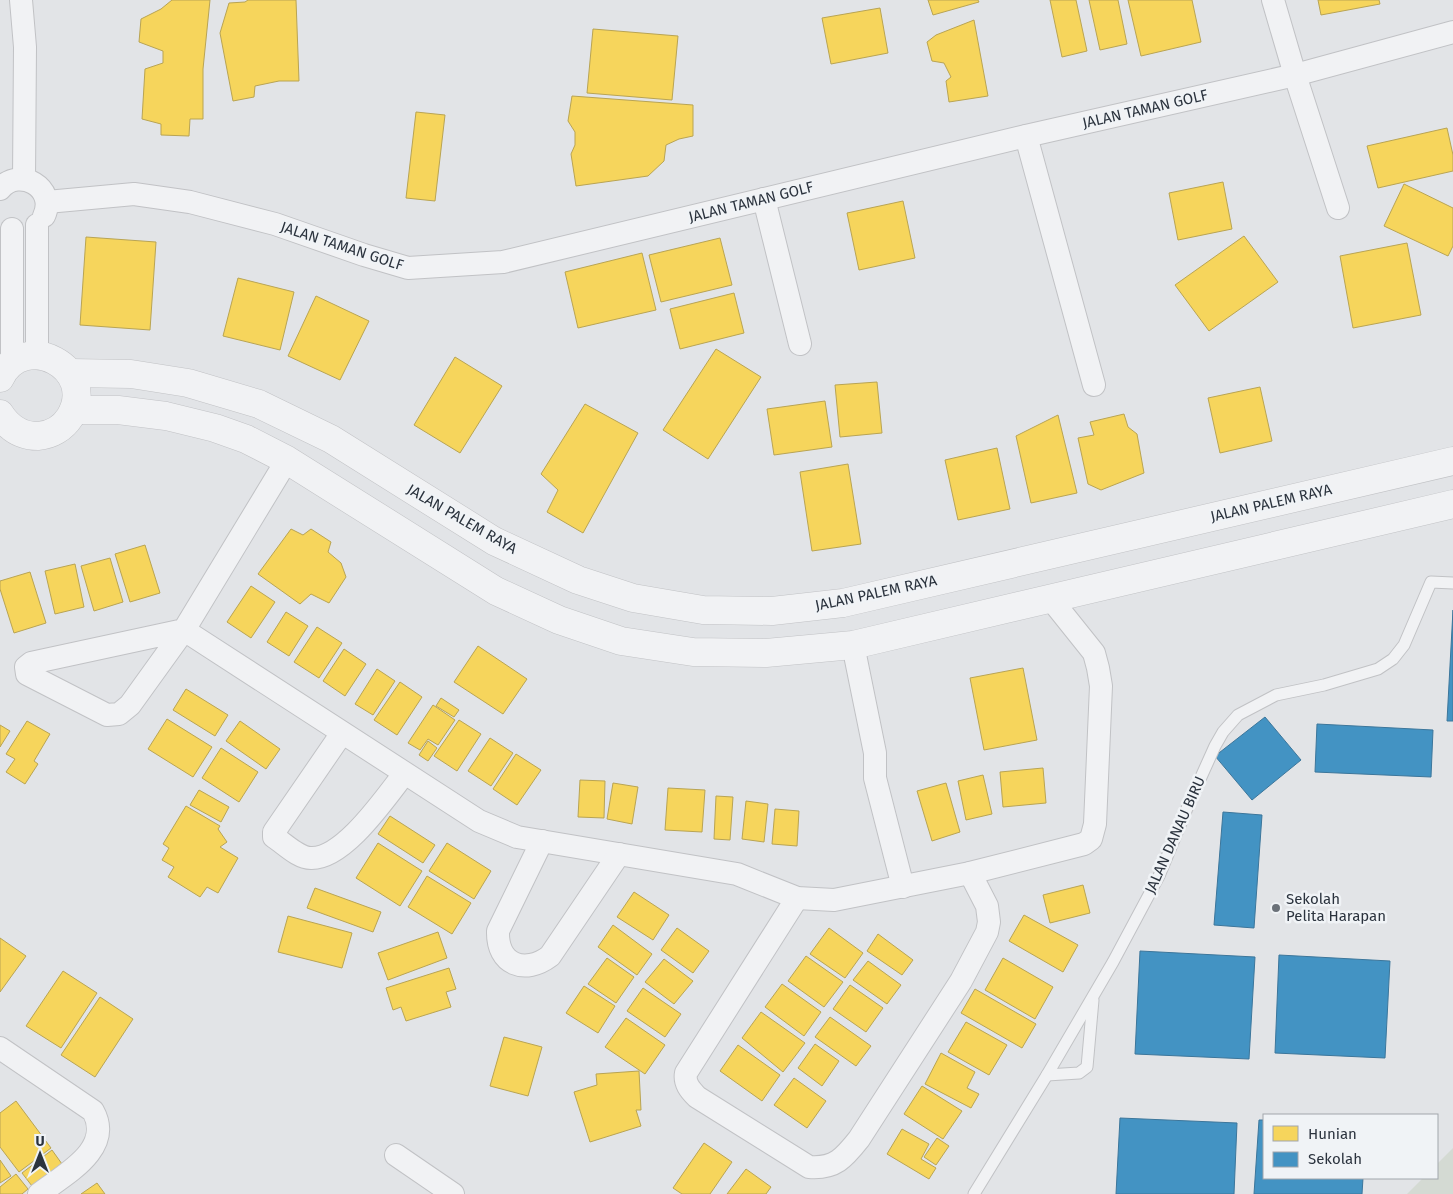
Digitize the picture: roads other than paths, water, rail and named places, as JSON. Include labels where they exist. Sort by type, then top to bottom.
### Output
[{"type":"street","points":[[21,0],[25,47],[24,179]]},
{"type":"street","points":[[1272,0],[1338,208]]},
{"type":"street","name":"JALAN TAMAN GOLF","points":[[46,202],[134,194],[190,202],[275,224],[408,268],[503,262],[1026,136],[1295,75],[1453,32]]},
{"type":"street","points":[[1026,136],[1094,384]]},
{"type":"street","points":[[0,189],[8,182],[24,179],[32,181],[40,187],[46,202],[46,211],[37,225],[16,365]]},
{"type":"street","points":[[764,199],[800,344]]},
{"type":"street","points":[[16,365],[6,224],[20,230],[29,229],[37,225]]},
{"type":"street","points":[[2,420],[23,434],[44,436],[57,431],[67,422],[74,410],[77,397],[75,385],[70,373],[61,364],[50,358],[16,365]]},
{"type":"street","name":"JALAN PALEM RAYA","points":[[70,373],[131,374],[188,383],[259,404],[331,439],[494,541],[578,580],[633,598],[703,610],[772,612],[843,603],[1453,461]]},
{"type":"street","points":[[74,410],[118,410],[166,416],[214,428],[246,439],[287,460],[496,591],[559,620],[621,641],[693,652],[766,654],[847,645],[1453,504]]},
{"type":"street","points":[[287,460],[184,630],[130,706],[119,714],[107,716],[27,674],[26,667],[31,664],[184,630],[479,821],[517,837],[737,874],[797,898],[834,900],[902,887],[970,873],[1084,844],[1091,839],[1094,830],[1101,686],[1098,668],[1094,654],[1050,598]]},
{"type":"street","points":[[847,645],[875,753],[875,778],[902,887]]},
{"type":"street","points":[[342,733],[274,832],[274,837],[303,856],[311,858],[320,857],[348,841],[362,827],[404,774]]},
{"type":"street","points":[[542,841],[498,931],[497,942],[500,950],[512,963],[520,966],[535,965],[550,956],[619,854]]},
{"type":"street","points":[[797,898],[686,1073],[686,1077],[687,1085],[697,1097],[809,1168],[816,1168],[832,1164],[844,1158],[859,1139],[960,981],[987,932],[990,918],[987,906],[970,873]]},
{"type":"street","points":[[0,1048],[93,1111],[98,1122],[98,1136],[92,1151],[81,1162],[39,1194]]},
{"type":"street","points":[[396,1155],[453,1194]]},
{"type":"lane","name":"JALAN DANAU BIRU","points":[[974,1194],[1093,996],[1159,876],[1188,806],[1223,732],[1238,716],[1276,695],[1324,685],[1378,669],[1393,659],[1404,645],[1431,582],[1453,583]]},
{"type":"lane","points":[[1047,1075],[1079,1073],[1087,1067],[1093,996]]},
{"type":"place","name":"Sekolah Pelita Harapan","points":[[1276,908]]}]
